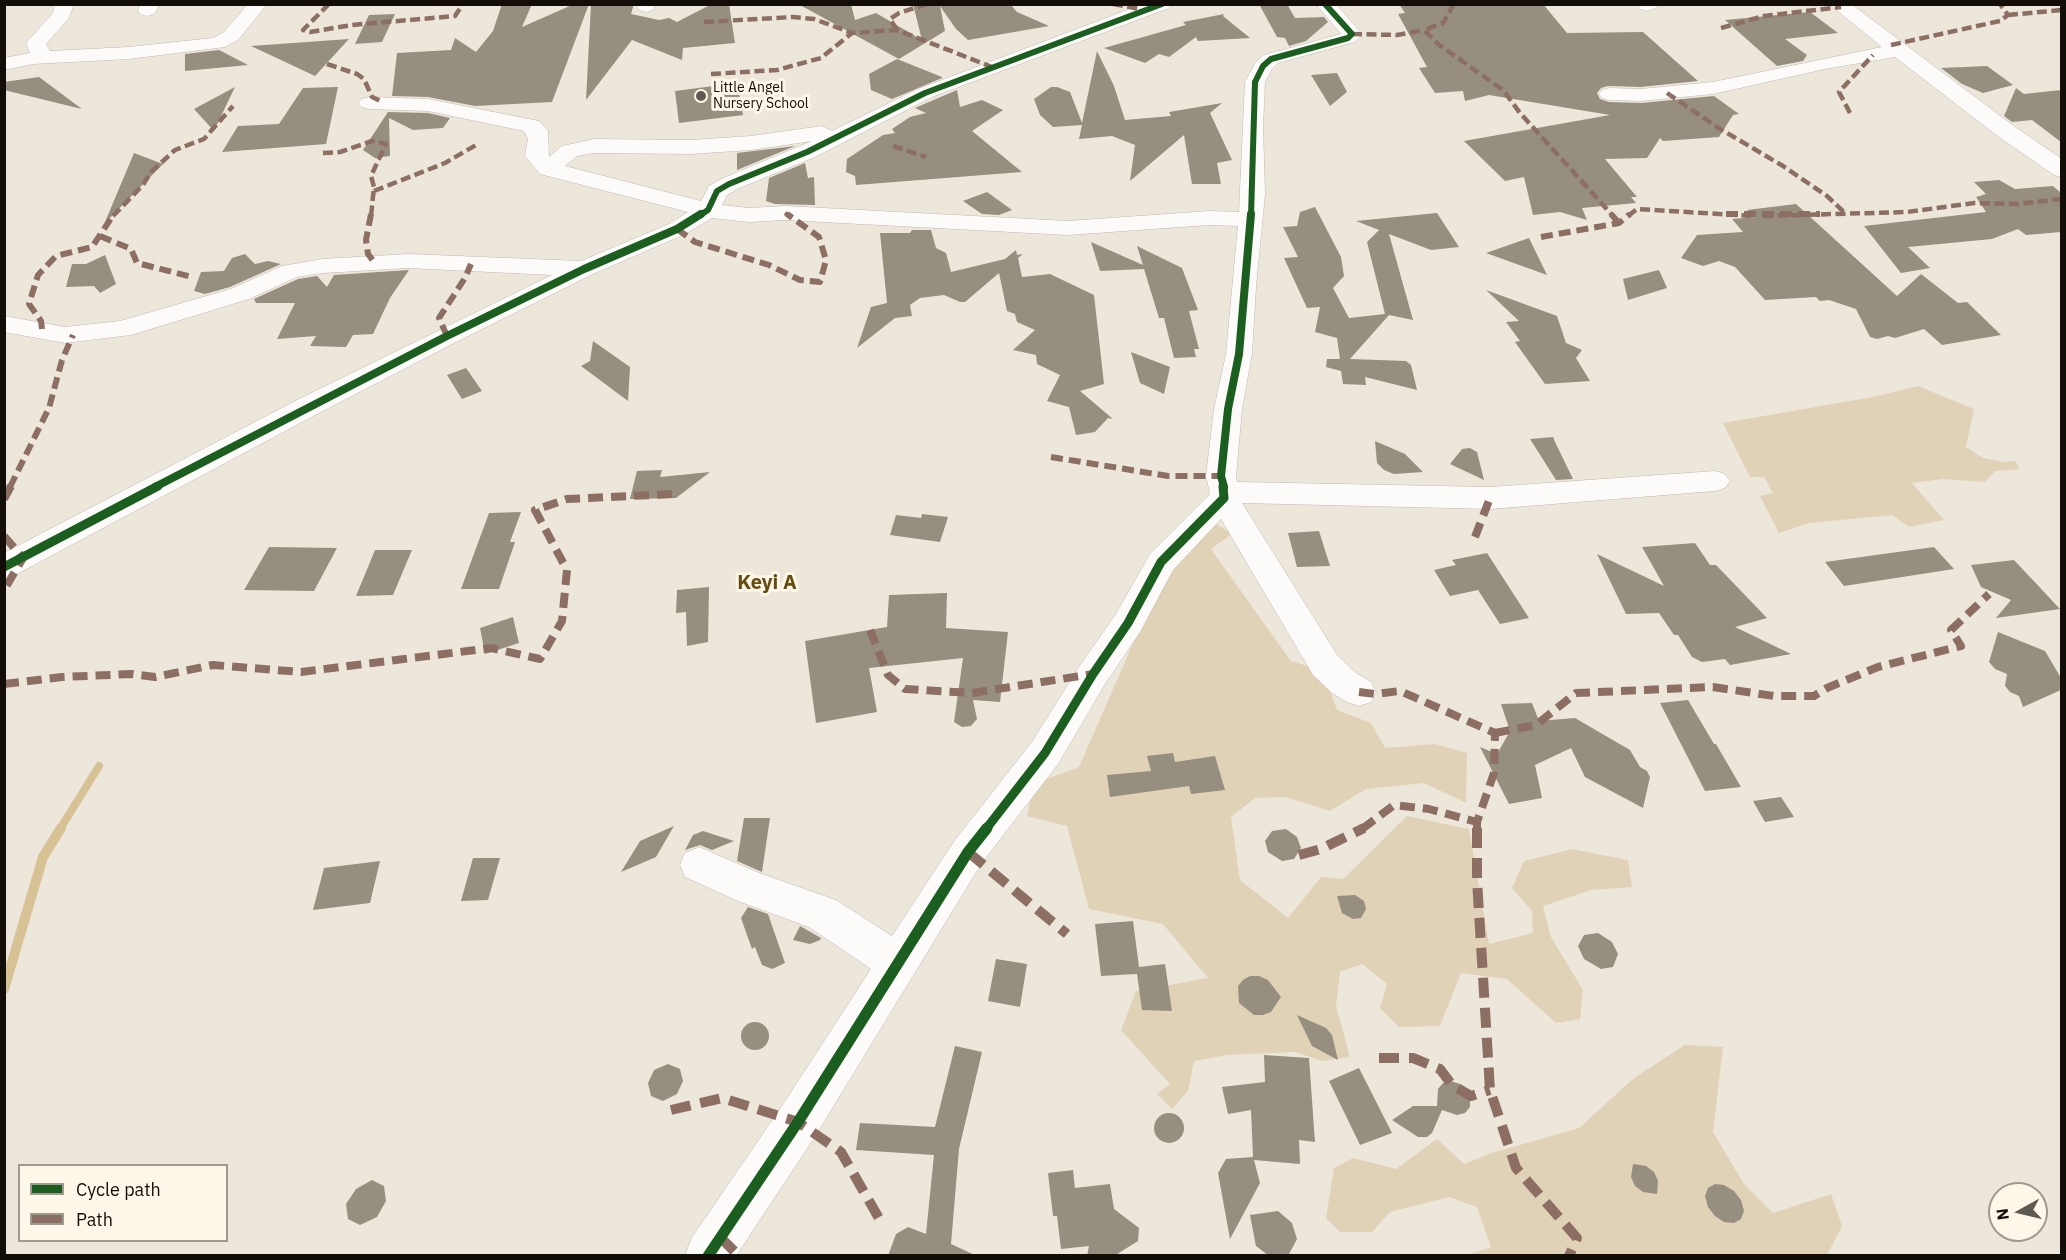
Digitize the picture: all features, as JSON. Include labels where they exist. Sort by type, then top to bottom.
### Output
[{"type":"street","points":[[45,57],[40,53],[36,43],[62,14],[65,4]]},
{"type":"street","points":[[4,63],[45,57],[73,58],[218,43],[231,36],[258,4]]},
{"type":"street","points":[[4,567],[309,406],[584,269],[677,229],[708,210],[717,191],[729,184],[807,152],[925,93],[1162,4]]},
{"type":"street","points":[[1325,4],[1352,34],[1348,38],[1271,59],[1258,73],[1255,82],[1252,128],[1253,194],[1239,354],[1228,409],[1221,476],[1224,495],[1326,665],[1359,692]]},
{"type":"street","points":[[1838,4],[2061,170]]},
{"type":"street","points":[[1609,94],[1641,95],[1713,88],[1825,63],[1898,50]]},
{"type":"street","points":[[369,103],[429,105],[531,126],[537,131],[539,139],[536,156],[548,169],[708,210],[749,215],[785,213],[1068,228],[1209,218],[1250,220]]},
{"type":"street","points":[[548,169],[564,154],[594,146],[691,147],[751,143],[848,130]]},
{"type":"street","points":[[4,324],[65,335],[122,329],[240,294],[291,271],[351,263],[408,261],[584,269]]},
{"type":"street","points":[[708,1256],[798,1122],[968,852],[1045,753],[1093,674],[1128,623],[1161,562],[1224,495],[1490,498],[1714,481]]},
{"type":"street","points":[[699,865],[822,914],[898,963]]},
{"type":"shaded area","points":[[1918,386],[1974,409],[1966,447],[1983,458],[2004,462],[2015,461],[2020,469],[1995,471],[1985,482],[1943,479],[1912,483],[1944,520],[1909,527],[1892,515],[1809,523],[1779,533],[1760,496],[1773,493],[1764,477],[1750,477],[1723,423],[1873,397]]},
{"type":"shaded area","points":[[1213,522],[1232,534],[1211,549],[1291,661],[1323,671],[1337,710],[1371,723],[1385,748],[1435,744],[1467,753],[1466,803],[1424,783],[1366,789],[1330,811],[1285,797],[1255,798],[1231,817],[1240,880],[1288,918],[1321,877],[1343,879],[1407,816],[1469,829],[1489,944],[1533,933],[1532,911],[1512,888],[1524,861],[1572,849],[1628,860],[1632,887],[1591,890],[1543,906],[1551,937],[1583,990],[1580,1019],[1556,1023],[1507,979],[1461,973],[1440,1026],[1399,1027],[1380,1008],[1387,984],[1362,964],[1340,972],[1336,1006],[1350,1057],[1322,1061],[1295,1052],[1227,1055],[1194,1061],[1188,1091],[1172,1109],[1157,1094],[1170,1084],[1121,1030],[1136,991],[1208,978],[1163,924],[1089,909],[1067,826],[1027,816],[1034,784],[1079,767],[1162,577]]},
{"type":"shaded area","points":[[1685,1045],[1723,1047],[1713,1132],[1744,1184],[1773,1213],[1831,1194],[1842,1226],[1827,1255],[1466,1256],[1491,1247],[1477,1207],[1449,1197],[1390,1212],[1372,1232],[1340,1232],[1326,1218],[1334,1168],[1353,1158],[1396,1169],[1437,1139],[1464,1164],[1492,1153],[1579,1128],[1634,1078]]},
{"type":"building","points":[[502,4],[532,4],[522,27],[572,5],[589,4],[552,102],[475,106],[428,97],[392,96],[397,53],[451,50],[455,38],[476,52],[493,31]]},
{"type":"building","points":[[591,4],[634,4],[631,14],[659,20],[669,18],[677,22],[708,6],[729,4],[735,43],[683,48],[682,60],[632,40],[586,100]]},
{"type":"building","points":[[798,4],[851,4],[855,20],[876,13],[922,40],[913,4],[1010,4],[1017,12],[1049,26],[968,40],[956,29],[940,6],[945,31],[899,59]]},
{"type":"building","points":[[1259,4],[1287,4],[1295,18],[1324,17],[1328,22],[1306,41],[1289,46],[1285,38],[1277,37]]},
{"type":"building","points":[[1399,4],[1543,4],[1567,33],[1643,32],[1698,81],[1641,87],[1608,86],[1601,88],[1597,93],[1600,99],[1609,102],[1641,103],[1714,96],[1739,114],[1733,115],[1719,137],[1663,141],[1660,138],[1647,158],[1605,159],[1637,197],[1631,197],[1636,203],[1582,208],[1587,220],[1560,212],[1533,215],[1524,177],[1505,181],[1464,141],[1610,115],[1489,95],[1465,101],[1463,91],[1435,93],[1419,68],[1427,67],[1398,14],[1405,13]]},
{"type":"building","points":[[1810,12],[1838,33],[1785,39],[1807,55],[1803,61],[1777,66],[1725,20]]},
{"type":"building","points":[[395,14],[382,42],[355,44],[369,15]]},
{"type":"building","points":[[1224,14],[1223,16],[1250,38],[1198,41],[1196,37],[1169,57],[1159,54],[1145,63],[1104,48],[1186,25],[1183,22]]},
{"type":"building","points":[[349,39],[315,76],[251,46]]},
{"type":"building","points":[[219,50],[248,65],[185,71],[185,54]]},
{"type":"building","points":[[1097,51],[1114,86],[1125,120],[1171,116],[1169,112],[1222,103],[1210,113],[1232,160],[1217,163],[1221,184],[1192,184],[1184,135],[1130,181],[1135,145],[1112,136],[1079,139],[1082,125],[1053,127],[1040,115],[1034,99],[1051,87],[1057,87],[1070,92],[1082,123]]},
{"type":"building","points":[[897,59],[942,78],[892,99],[871,90],[869,74]]},
{"type":"building","points":[[1987,66],[2013,85],[1983,93],[1962,84],[1941,68]]},
{"type":"building","points":[[1337,73],[1347,92],[1330,106],[1311,75]]},
{"type":"building","points":[[39,77],[82,109],[4,90],[4,82]]},
{"type":"building","points":[[737,83],[743,115],[679,123],[675,91]]},
{"type":"building","points":[[235,87],[214,131],[194,109]]},
{"type":"building","points":[[338,87],[326,144],[222,152],[238,126],[279,124],[303,88]]},
{"type":"building","points":[[2016,88],[2024,94],[2061,90],[2061,142],[2032,120],[2012,122],[2004,116]]},
{"type":"building","points":[[957,90],[960,107],[982,100],[1003,110],[972,131],[1022,172],[856,185],[855,176],[846,172],[847,159],[883,135],[895,133],[892,129],[910,117],[926,113],[915,108]]},
{"type":"building","points":[[388,112],[428,113],[450,118],[443,128],[413,130],[389,118],[390,156],[375,158],[363,150]]},
{"type":"building","points":[[795,146],[737,170],[737,153]]},
{"type":"building","points":[[134,153],[163,164],[105,222]]},
{"type":"building","points":[[805,163],[808,178],[814,177],[815,205],[775,204],[766,201],[769,178]]},
{"type":"building","points":[[1999,180],[2015,189],[2053,186],[2061,193],[2061,232],[2026,235],[2018,229],[1992,239],[1908,247],[1930,268],[1901,273],[1864,226],[1986,212],[1976,197],[1986,194],[1974,182]]},
{"type":"building","points":[[987,192],[1012,210],[999,215],[982,214],[963,201]]},
{"type":"building","points":[[1796,204],[1897,296],[1921,274],[1958,303],[1967,302],[2001,335],[1942,345],[1924,329],[1895,338],[1888,336],[1877,339],[1870,337],[1856,309],[1829,300],[1820,301],[1816,297],[1765,300],[1735,267],[1719,261],[1703,266],[1681,258],[1697,235],[1743,232],[1732,219],[1755,217],[1747,210]]},
{"type":"building","points":[[1315,207],[1341,257],[1344,276],[1333,288],[1349,318],[1385,314],[1367,242],[1379,230],[1356,221],[1437,213],[1459,247],[1431,250],[1389,234],[1413,320],[1389,315],[1350,359],[1406,361],[1411,365],[1417,390],[1365,377],[1366,385],[1343,384],[1341,371],[1326,367],[1327,359],[1340,359],[1337,338],[1315,332],[1320,307],[1307,308],[1284,258],[1298,257],[1283,227],[1297,226],[1300,212]]},
{"type":"building","points":[[912,230],[931,230],[936,248],[946,253],[951,272],[1005,259],[1016,250],[1017,255],[1023,254],[1018,258],[1022,277],[1050,274],[1094,295],[1104,384],[1080,391],[1113,419],[1108,418],[1095,432],[1076,435],[1069,407],[1047,401],[1060,375],[1037,364],[1036,355],[1013,350],[1035,330],[1017,322],[1015,314],[1007,311],[999,273],[965,302],[944,295],[920,298],[910,305],[912,316],[895,318],[857,348],[871,307],[887,303],[880,233],[910,233]]},
{"type":"building","points":[[1529,238],[1547,275],[1486,253]]},
{"type":"building","points":[[1091,242],[1143,265],[1137,246],[1182,268],[1198,310],[1189,311],[1199,349],[1194,349],[1196,357],[1174,358],[1164,318],[1159,318],[1144,269],[1100,271]]},
{"type":"building","points":[[245,254],[255,264],[268,261],[281,264],[230,287],[205,294],[194,291],[201,272],[224,271],[232,258]]},
{"type":"building","points":[[105,255],[116,284],[100,293],[94,286],[66,287],[72,264],[86,264]]},
{"type":"building","points":[[409,270],[390,298],[373,334],[353,335],[346,347],[310,346],[316,336],[277,339],[295,303],[256,303],[254,299],[298,279],[317,276],[327,287],[334,275]]},
{"type":"building","points":[[1659,270],[1667,288],[1628,300],[1623,279]]},
{"type":"building","points":[[1486,290],[1557,316],[1566,343],[1582,350],[1576,358],[1590,381],[1545,384],[1515,342],[1520,341],[1506,322],[1519,321]]},
{"type":"building","points":[[593,341],[630,367],[628,401],[581,366],[590,361]]},
{"type":"building","points":[[1131,352],[1170,367],[1164,394],[1140,383]]},
{"type":"building","points":[[466,368],[482,391],[462,399],[447,375]]},
{"type":"building","points":[[1553,437],[1573,479],[1556,480],[1530,439]]},
{"type":"building","points":[[1375,441],[1405,454],[1423,472],[1394,474],[1384,470],[1377,463]]},
{"type":"building","points":[[1470,448],[1477,452],[1484,480],[1450,464],[1462,449]]},
{"type":"building","points":[[662,470],[660,477],[710,472],[676,498],[630,499],[637,471]]},
{"type":"building","points":[[521,512],[510,542],[515,542],[499,589],[461,589],[489,513]]},
{"type":"building","points":[[922,514],[948,517],[940,542],[890,535],[896,515],[921,518]]},
{"type":"building","points":[[1319,531],[1330,566],[1297,567],[1288,533]]},
{"type":"building","points":[[1695,543],[1710,565],[1716,565],[1767,618],[1735,627],[1791,654],[1730,665],[1725,659],[1702,662],[1692,657],[1678,635],[1674,635],[1659,613],[1626,614],[1597,554],[1664,586],[1642,547]]},
{"type":"building","points":[[269,547],[337,548],[314,591],[244,590]]},
{"type":"building","points":[[1934,547],[1954,569],[1844,586],[1825,562]]},
{"type":"building","points":[[375,550],[412,550],[393,595],[356,596]]},
{"type":"building","points":[[1487,553],[1529,618],[1500,624],[1478,590],[1450,596],[1434,570],[1456,565],[1452,560]]},
{"type":"building","points":[[2014,560],[2060,609],[1996,618],[2011,600],[1981,587],[1971,565]]},
{"type":"building","points":[[709,587],[708,642],[687,646],[686,612],[676,613],[677,590]]},
{"type":"building","points":[[947,593],[946,628],[1008,632],[1000,702],[973,700],[977,719],[971,726],[962,727],[954,722],[963,658],[869,668],[877,712],[816,723],[805,641],[887,627],[889,595]]},
{"type":"building","points":[[513,617],[519,643],[485,654],[480,628]]},
{"type":"building","points":[[1998,632],[2045,651],[2061,678],[2061,690],[2023,707],[2019,696],[2010,692],[2005,686],[2007,674],[1995,669],[1989,662]]},
{"type":"building","points":[[1688,700],[1741,787],[1705,791],[1660,703]]},
{"type":"building","points":[[1532,703],[1539,721],[1575,718],[1630,750],[1640,767],[1647,771],[1650,777],[1643,808],[1585,777],[1571,748],[1535,765],[1542,798],[1509,804],[1480,747],[1497,754],[1510,731],[1501,704]]},
{"type":"building","points":[[1173,753],[1175,762],[1215,756],[1225,790],[1191,794],[1189,786],[1110,797],[1107,775],[1151,771],[1147,756]]},
{"type":"building","points":[[1781,797],[1794,817],[1765,822],[1753,801]]},
{"type":"building","points":[[744,818],[770,818],[762,872],[737,861]]},
{"type":"building","points":[[674,826],[656,857],[621,872],[640,841]]},
{"type":"building","points":[[1286,829],[1297,837],[1301,848],[1294,859],[1282,861],[1268,852],[1265,841],[1272,831]]},
{"type":"building","points":[[703,831],[734,841],[712,850],[700,845],[685,850],[693,835]]},
{"type":"building","points":[[473,858],[500,858],[488,900],[461,901]]},
{"type":"building","points":[[380,861],[370,903],[313,910],[324,868]]},
{"type":"building","points":[[1355,895],[1364,901],[1366,909],[1361,918],[1353,919],[1342,913],[1337,896]]},
{"type":"building","points":[[748,907],[768,914],[785,963],[772,969],[762,965],[755,947],[752,949],[741,918]]},
{"type":"building","points":[[1133,921],[1139,967],[1165,964],[1172,1011],[1142,1010],[1137,974],[1101,976],[1095,924]]},
{"type":"building","points":[[800,926],[821,938],[820,940],[810,944],[793,940]]},
{"type":"building","points":[[1598,933],[1612,942],[1618,954],[1613,967],[1601,969],[1584,959],[1578,946],[1584,935]]},
{"type":"building","points":[[996,959],[1027,964],[1020,1007],[988,1001]]},
{"type":"building","points":[[1250,976],[1259,976],[1268,980],[1281,997],[1271,1012],[1254,1015],[1239,1003],[1238,986]]},
{"type":"building","points":[[1297,1015],[1326,1028],[1332,1035],[1338,1060],[1312,1046]]},
{"type":"building","points":[[755,1022],[765,1026],[769,1036],[765,1046],[755,1050],[745,1046],[741,1036],[745,1026]]},
{"type":"building","points":[[955,1046],[982,1052],[959,1149],[951,1244],[977,1256],[888,1256],[896,1234],[908,1227],[926,1234],[934,1155],[856,1150],[860,1123],[935,1127]]},
{"type":"building","points":[[1264,1055],[1309,1058],[1315,1142],[1299,1140],[1300,1164],[1254,1160],[1260,1183],[1230,1239],[1218,1173],[1226,1159],[1253,1157],[1251,1110],[1228,1114],[1222,1087],[1265,1082]]},
{"type":"building","points":[[668,1064],[680,1069],[683,1081],[677,1094],[663,1101],[651,1096],[648,1083],[654,1070]]},
{"type":"building","points":[[1359,1068],[1392,1133],[1360,1145],[1329,1081]]},
{"type":"building","points":[[1451,1081],[1460,1084],[1467,1091],[1470,1107],[1465,1113],[1457,1115],[1442,1110],[1432,1133],[1427,1137],[1418,1137],[1392,1120],[1413,1106],[1437,1106],[1438,1089],[1443,1083]]},
{"type":"building","points":[[1169,1113],[1175,1114],[1183,1122],[1183,1134],[1175,1142],[1169,1143],[1163,1142],[1155,1134],[1154,1128],[1155,1122],[1163,1114]]},
{"type":"building","points":[[1633,1164],[1646,1166],[1654,1172],[1658,1181],[1657,1194],[1643,1192],[1635,1186],[1631,1177]]},
{"type":"building","points":[[1073,1170],[1075,1188],[1110,1184],[1114,1209],[1139,1228],[1138,1241],[1114,1256],[1087,1256],[1089,1246],[1061,1249],[1057,1216],[1053,1216],[1048,1173]]},
{"type":"building","points":[[372,1180],[384,1186],[386,1201],[377,1217],[360,1225],[348,1219],[346,1204],[356,1189]]},
{"type":"building","points":[[1715,1184],[1724,1185],[1734,1191],[1741,1200],[1744,1211],[1741,1219],[1734,1223],[1724,1222],[1708,1207],[1705,1196],[1708,1188]]},
{"type":"building","points":[[1278,1211],[1292,1223],[1297,1239],[1288,1256],[1269,1256],[1256,1246],[1250,1215]]},
{"type":"waterway","points":[[60,829],[99,766]]},
{"type":"waterway","points":[[4,989],[43,857],[61,828]]},
{"type":"marked path","points":[[329,4],[303,30],[310,32],[352,25],[455,16],[463,4]]},
{"type":"marked path","points":[[897,30],[890,19],[899,13],[927,4]]},
{"type":"marked path","points":[[1113,4],[1140,9]]},
{"type":"marked path","points":[[1454,4],[1443,23],[1424,30],[1438,44],[1503,90],[1520,113],[1619,223]]},
{"type":"marked path","points":[[1891,45],[2000,21],[2008,15],[2000,4]]},
{"type":"marked path","points":[[1721,28],[1764,16],[1841,7]]},
{"type":"marked path","points":[[2008,15],[2062,10]]},
{"type":"marked path","points":[[704,22],[793,17],[814,19],[852,33]]},
{"type":"marked path","points":[[711,74],[777,70],[821,58],[852,33],[897,30],[992,67]]},
{"type":"marked path","points":[[1352,34],[1397,35],[1424,30]]},
{"type":"marked path","points":[[1850,113],[1839,92],[1873,55]]},
{"type":"marked path","points":[[327,64],[357,74],[364,79],[372,97],[383,102]]},
{"type":"marked path","points":[[1667,93],[1717,127],[1783,166],[1827,196],[1846,214]]},
{"type":"marked path","points":[[42,329],[41,321],[29,304],[38,275],[56,256],[92,247],[118,208],[143,185],[151,172],[175,150],[204,139],[233,106]]},
{"type":"marked path","points":[[323,153],[340,152],[372,141],[386,144],[371,176],[374,187],[373,206],[366,240],[368,254],[374,262]]},
{"type":"marked path","points":[[374,191],[445,163],[476,145]]},
{"type":"marked path","points":[[893,146],[926,157]]},
{"type":"marked path","points":[[1541,237],[1619,223],[1637,209],[1755,216],[1907,212],[1974,203],[2017,204],[2062,199]]},
{"type":"marked path","points":[[677,229],[695,242],[769,265],[800,280],[820,282],[826,260],[819,237],[785,213]]},
{"type":"marked path","points":[[100,236],[131,249],[137,263],[192,277]]},
{"type":"marked path","points":[[447,336],[439,318],[465,278],[471,264]]},
{"type":"marked path","points":[[4,499],[49,408],[62,360],[73,335]]},
{"type":"marked path","points":[[1051,457],[1168,476],[1221,476]]},
{"type":"marked path","points":[[4,684],[62,677],[131,674],[155,677],[213,665],[301,672],[491,648],[540,659],[562,621],[567,570],[535,510],[567,499],[673,494]]},
{"type":"marked path","points":[[1475,537],[1490,498]]},
{"type":"marked path","points":[[4,536],[23,558],[4,590]]},
{"type":"marked path","points":[[1495,733],[1536,725],[1576,693],[1713,687],[1774,696],[1814,696],[1827,688],[1878,667],[1961,646],[1951,630],[1989,594]]},
{"type":"marked path","points":[[870,630],[888,675],[905,689],[972,693],[1093,674]]},
{"type":"marked path","points":[[1359,692],[1375,694],[1400,691],[1495,733],[1494,773],[1477,822],[1477,880],[1490,1090],[1516,1168],[1577,1238],[1569,1256]]},
{"type":"marked path","points":[[1299,855],[1321,849],[1358,832],[1394,805],[1429,809],[1477,822]]},
{"type":"marked path","points":[[968,852],[1067,934]]},
{"type":"marked path","points":[[1379,1058],[1413,1058],[1440,1069],[1452,1085],[1471,1096],[1490,1090]]},
{"type":"marked path","points":[[671,1110],[722,1098],[798,1122],[841,1152],[880,1220]]},
{"type":"marked path","points":[[720,1237],[739,1256]]},
{"type":"cycle path","points":[[4,567],[447,336],[584,269],[677,229],[708,210],[717,191],[729,184],[807,152],[925,93],[1162,4]]},
{"type":"cycle path","points":[[708,1256],[798,1122],[968,852],[1045,753],[1093,674],[1128,623],[1161,562],[1224,498],[1225,492],[1221,476],[1228,409],[1239,354],[1243,287],[1253,194],[1252,128],[1255,82],[1263,66],[1271,59],[1348,38],[1352,34],[1325,4]]},
{"type":"place","name":"Little Angel Nursery School","points":[[701,96]]},
{"type":"district","name":"Keyi A","points":[[767,583]]}]
